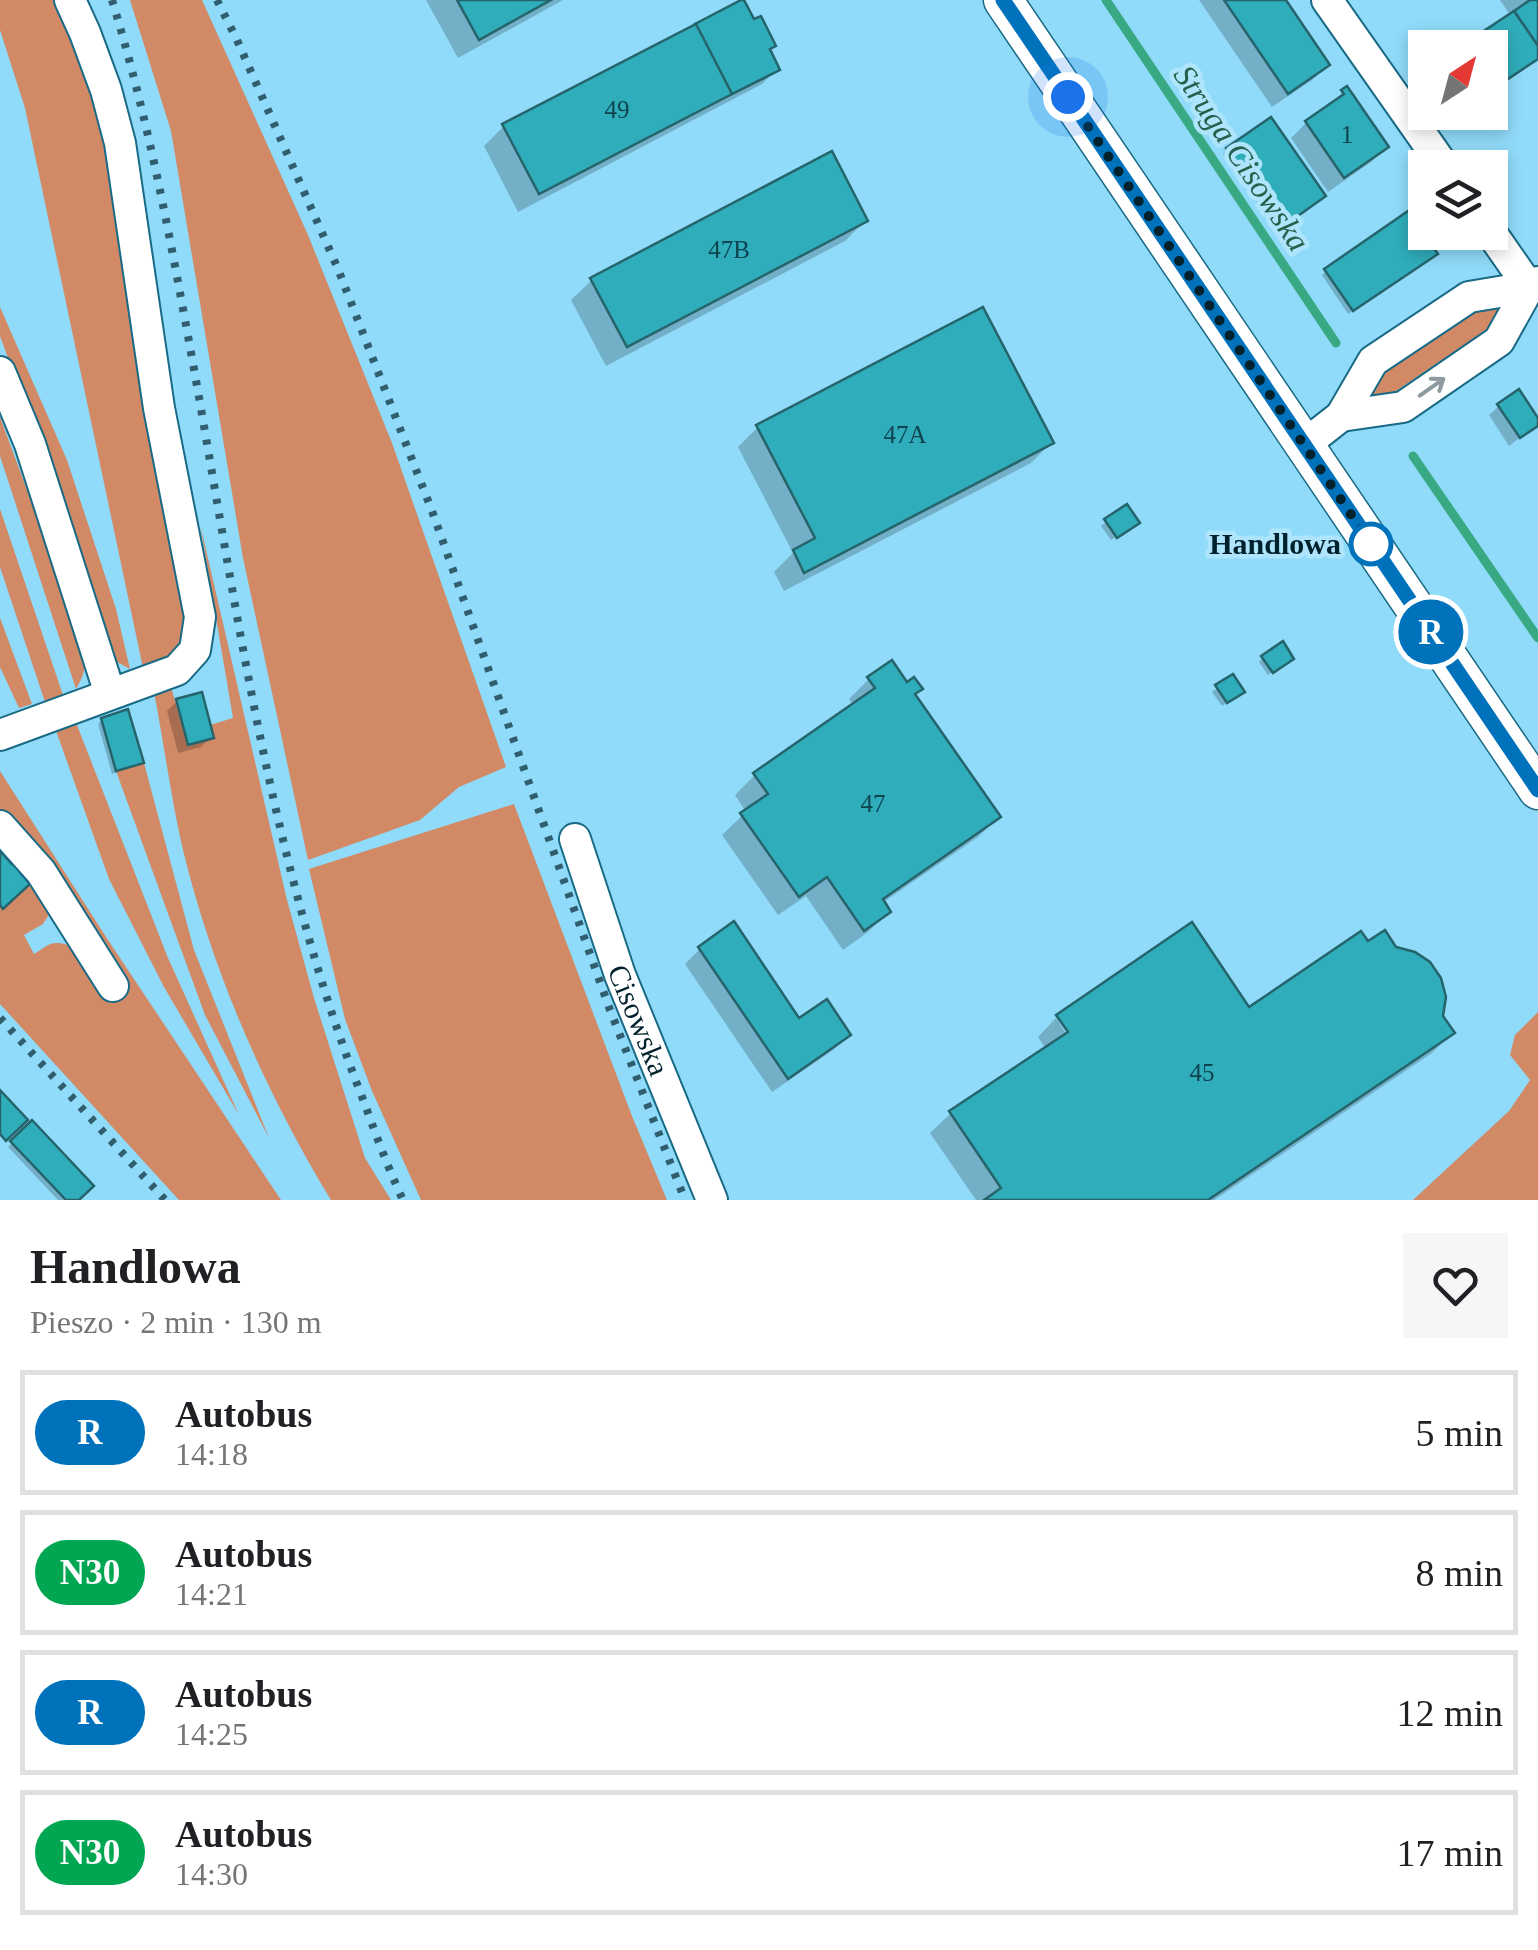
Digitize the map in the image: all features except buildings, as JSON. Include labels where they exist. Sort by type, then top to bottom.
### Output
[{"type":"main road","points":[[1003,0],[1538,790]]},
{"type":"street","points":[[0,736],[177,670],[195,650],[200,617],[159,408],[120,143],[106,90],[70,0]]},
{"type":"street","points":[[1327,0],[1432,150]]},
{"type":"street","points":[[1505,250],[1533,284]]},
{"type":"street","points":[[1341,416],[1403,408],[1499,341],[1533,284]]},
{"type":"street","points":[[1304,445],[1341,416],[1372,361],[1468,297],[1533,284]]},
{"type":"street","points":[[0,372],[30,444],[110,694]]},
{"type":"street","points":[[0,826],[41,872],[114,986]]},
{"type":"street","name":"Cisowska","points":[[575,839],[620,975],[712,1200]]},
{"type":"shaded area","points":[[0,0],[58,0],[93,86],[186,622],[173,653],[143,668],[25,108],[0,30]]},
{"type":"shaded area","points":[[130,0],[202,0],[308,235],[392,443],[506,767],[459,787],[420,820],[308,860],[243,558],[171,131]]},
{"type":"shaded area","points":[[1493,300],[1503,300],[1500,321],[1375,405],[1360,389]]},
{"type":"shaded area","points":[[0,307],[67,460],[116,609],[130,669],[117,662],[105,639],[0,336]]},
{"type":"shaded area","points":[[0,417],[83,645],[85,665],[76,689],[0,456]]},
{"type":"shaded area","points":[[0,509],[64,698],[46,705],[0,567]]},
{"type":"shaded area","points":[[200,524],[287,900],[314,998],[365,1158],[391,1200],[331,1200],[263,1074],[226,986],[195,896],[154,692],[171,687],[188,745],[213,738],[210,725],[233,718]]},
{"type":"shaded area","points":[[0,618],[32,704],[19,708],[0,667]]},
{"type":"shaded area","points":[[75,720],[168,958],[239,1115],[164,987],[109,879],[55,728]]},
{"type":"shaded area","points":[[144,763],[194,950],[269,1138],[205,1015],[116,771]]},
{"type":"shaded area","points":[[0,771],[281,1200],[179,1200],[0,1004],[0,905],[4,908],[30,884],[45,895],[53,908],[43,924],[24,935],[34,954],[48,945],[69,946],[87,960],[112,1000],[127,992],[45,864],[0,816]]},
{"type":"shaded area","points":[[514,804],[667,1200],[421,1200],[372,1091],[345,1019],[309,869]]},
{"type":"shaded area","points":[[1538,1012],[1538,1200],[1413,1200],[1509,1111],[1530,1080],[1510,1055],[1515,1035]]},
{"type":"waterway","name":"Struga Cisowska","points":[[1106,0],[1336,343]]},
{"type":"waterway","name":"Struga Cisowska","points":[[1413,456],[1538,638]]},
{"type":"railway","points":[[112,0],[143,115],[168,231],[276,810],[330,1006],[403,1200]]},
{"type":"railway","points":[[217,0],[338,269],[432,511],[610,1010],[685,1200]]},
{"type":"railway","points":[[0,1018],[165,1200]]},
{"type":"bus line","name":"R","points":[[1003,0],[1538,790]]},
{"type":"place","name":"Handlowa","points":[[1371,544]]},
{"type":"route","points":[[1068,97],[1371,544]]}]
